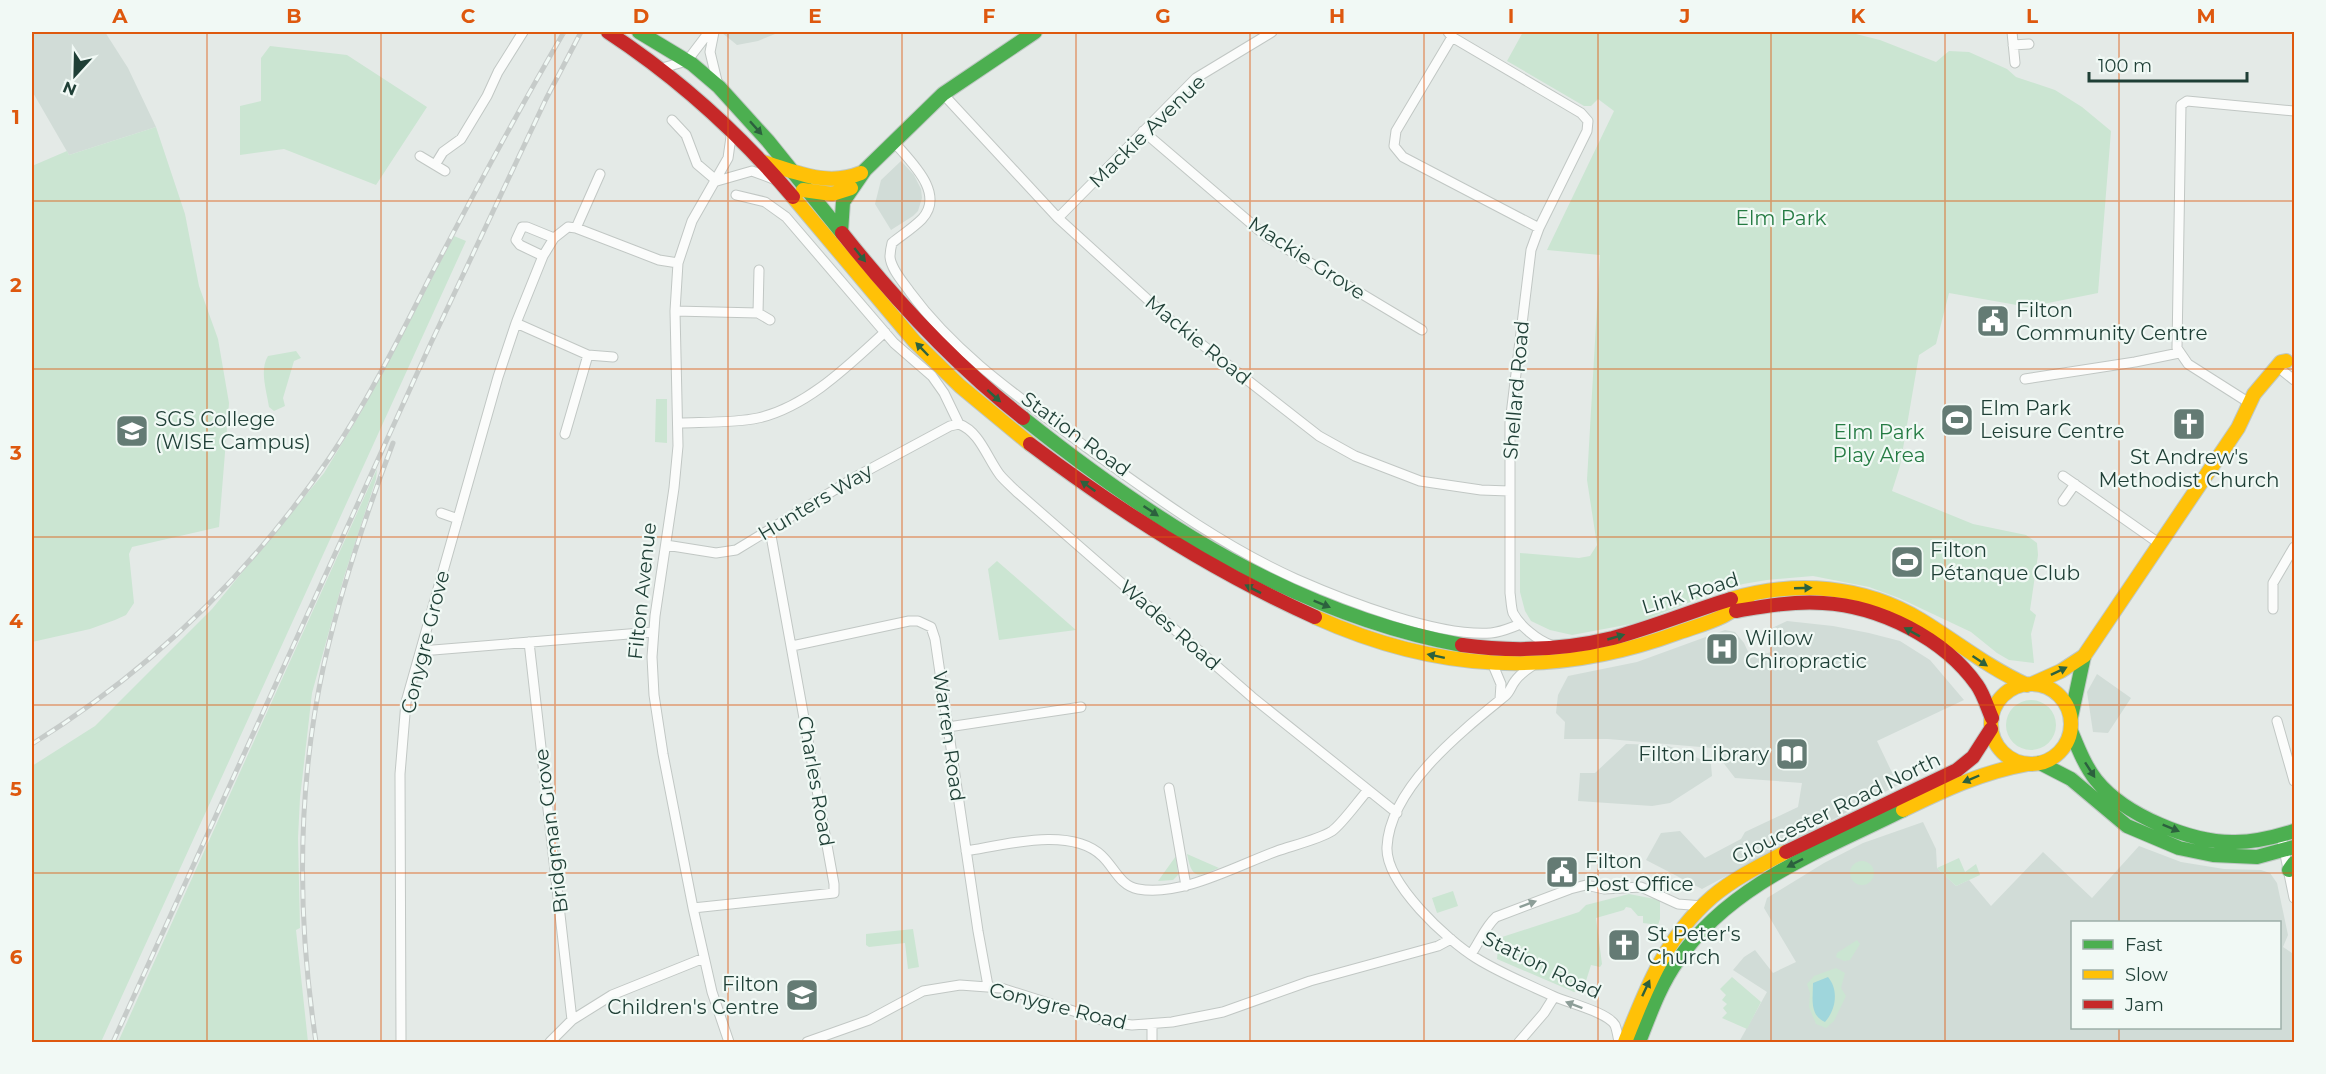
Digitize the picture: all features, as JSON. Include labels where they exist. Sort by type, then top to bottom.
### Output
[{"type":"main road","name":"Station Road","points":[[608,32],[662,68],[732,130],[781,182],[890,314],[960,386],[996,418],[1153,531],[1238,582],[1318,618],[1404,649],[1461,662],[1493,665],[1532,666],[1616,653],[1650,644],[1736,611]]},
{"type":"main road","name":"Station Road","points":[[639,32],[687,61],[718,86],[793,171],[841,232],[924,329],[1000,402],[1053,443],[1194,540],[1262,577],[1301,595],[1359,619],[1398,631],[1438,641],[1486,648],[1515,650],[1558,647]]},
{"type":"main road","points":[[841,232],[842,207],[851,188],[863,172],[943,94],[1035,32]]},
{"type":"main road","points":[[763,162],[831,182],[844,181],[863,172]]},
{"type":"main road","points":[[781,182],[811,193],[832,194],[851,188]]},
{"type":"main road","points":[[2288,371],[2295,349]]},
{"type":"main road","points":[[2288,371],[2281,362],[2254,394],[2238,428],[2084,656],[2061,671],[2029,685],[2014,688],[1996,706],[1992,724],[1995,742],[2003,753],[2014,761],[2034,764],[2071,779],[2127,826],[2164,843],[2192,852],[2230,856],[2257,857],[2289,849]]},
{"type":"main road","name":"Link Road","points":[[1558,647],[1612,638],[1723,600],[1800,587],[1821,587],[1870,598],[1917,618],[2000,674],[2029,685]]},
{"type":"main road","points":[[1736,611],[1751,594]]},
{"type":"main road","name":"Link Road","points":[[1736,611],[1788,604],[1836,604],[1886,619],[1909,629],[1946,652],[1978,686],[1992,724]]},
{"type":"main road","points":[[2034,764],[2051,759],[2067,742],[2071,725],[2072,702],[2081,675],[2084,656]]},
{"type":"main road","points":[[2029,685],[2043,686],[2054,691],[2062,699],[2087,766],[2101,786],[2145,817],[2177,831],[2226,842],[2295,831]]},
{"type":"main road","name":"Gloucester Road North","points":[[1625,1042],[1653,974],[1671,944],[1703,906],[1722,889],[1752,870],[1820,834],[1957,770],[1973,757],[1992,724]]},
{"type":"main road","name":"Gloucester Road North","points":[[1639,1042],[1652,1007],[1675,962],[1699,932],[1732,901],[1792,865],[1957,785],[1996,770],[2034,764]]},
{"type":"street","points":[[435,165],[443,152],[461,139],[523,32]]},
{"type":"street","points":[[662,68],[687,61],[711,32]]},
{"type":"street","points":[[711,32],[710,52],[718,86]]},
{"type":"street","name":"Mackie Avenue","points":[[1058,218],[1196,78],[1272,32]]},
{"type":"street","points":[[2012,32],[2015,63]]},
{"type":"street","points":[[1450,34],[1396,131],[1394,146],[1403,158],[1539,228]]},
{"type":"street","name":"Shellard Road","points":[[1450,34],[1581,113],[1588,121],[1587,131],[1539,228],[1531,250],[1510,423],[1510,593],[1513,612],[1521,624]]},
{"type":"street","points":[[2013,45],[2029,44]]},
{"type":"street","name":"Mackie Road","points":[[943,94],[1058,218],[1168,318],[1319,436],[1355,456],[1420,481],[1481,490],[1509,491]]},
{"type":"street","points":[[2251,404],[2188,364],[2179,353],[2177,331],[2181,105],[2187,101],[2295,111]]},
{"type":"street","points":[[672,120],[683,131],[697,164],[717,181],[752,171],[781,182]]},
{"type":"street","name":"Filton Avenue","points":[[729,1042],[704,958],[693,908],[656,704],[652,657],[653,632],[677,468],[679,423],[675,311],[678,263],[692,221],[717,181],[728,158],[732,130]]},
{"type":"street","name":"Mackie Grove","points":[[1143,131],[1267,237],[1422,330]]},
{"type":"street","name":"Station Road","points":[[894,142],[926,182],[931,198],[923,217],[892,243],[890,258],[898,275],[940,329],[1014,394],[1191,522],[1296,579],[1367,606],[1432,627],[1473,633],[1491,633],[1521,624]]},
{"type":"street","points":[[420,156],[445,171]]},
{"type":"street","points":[[576,228],[600,174]]},
{"type":"street","points":[[596,184],[607,189]]},
{"type":"street","points":[[736,195],[765,202],[786,216],[900,349],[927,369],[938,382],[959,424]]},
{"type":"street","points":[[543,256],[520,245],[516,240],[522,227],[554,238],[568,227],[576,228],[660,260],[678,263]]},
{"type":"street","name":"Conygre Grove","points":[[401,1042],[400,774],[406,702],[516,323],[543,256],[554,238]]},
{"type":"street","points":[[758,313],[759,270]]},
{"type":"street","points":[[675,311],[758,313],[770,320]]},
{"type":"street","points":[[516,323],[588,355],[614,357]]},
{"type":"street","points":[[679,423],[758,418],[782,409],[833,377],[885,332]]},
{"type":"street","points":[[2025,379],[2179,353]]},
{"type":"street","points":[[565,434],[588,355]]},
{"type":"street","name":"Hunters Way","points":[[666,545],[716,553],[736,550],[859,475],[950,426],[959,424]]},
{"type":"street","name":"Wades Road","points":[[959,424],[976,437],[1000,476],[1017,492],[1261,704],[1397,813]]},
{"type":"street","points":[[2063,476],[2160,544]]},
{"type":"street","points":[[2063,501],[2075,484]]},
{"type":"street","points":[[441,513],[458,519]]},
{"type":"street","name":"Charles Road","points":[[693,908],[834,893],[770,530]]},
{"type":"street","points":[[2273,609],[2273,583],[2295,548]]},
{"type":"street","name":"Warren Road","points":[[792,646],[909,621],[931,627],[935,639],[988,986]]},
{"type":"street","points":[[1521,624],[1540,641],[1558,647]]},
{"type":"street","points":[[421,651],[653,632]]},
{"type":"street","name":"Bridgman Grove","points":[[529,642],[573,1020]]},
{"type":"street","points":[[1493,665],[1501,684],[1500,699]]},
{"type":"street","name":"Station Road","points":[[1532,666],[1516,680],[1509,692],[1433,759],[1408,792],[1397,813],[1389,837],[1387,848],[1389,862],[1400,883],[1452,939],[1471,954],[1489,966],[1554,997],[1609,1019],[1616,1027],[1619,1042]]},
{"type":"street","points":[[948,728],[1081,707]]},
{"type":"street","points":[[2277,721],[2295,781]]},
{"type":"street","points":[[1169,788],[1186,886]]},
{"type":"street","points":[[966,851],[1038,840],[1065,839],[1101,855],[1127,885],[1138,889],[1186,886],[1333,831],[1368,790]]},
{"type":"street","points":[[2281,835],[2289,849],[2295,898]]},
{"type":"street","points":[[1471,954],[1496,917],[1581,886],[1601,889],[1641,886],[1678,904],[1703,906]]},
{"type":"street","name":"Conygre Road","points":[[807,1042],[869,1020],[923,992],[960,985],[988,986],[1051,1002],[1108,1022],[1152,1025],[1223,1012],[1310,981],[1438,946],[1452,939]]},
{"type":"street","points":[[550,1042],[573,1020],[612,995],[704,958]]},
{"type":"street","points":[[1519,1042],[1544,1013],[1554,997]]},
{"type":"street","points":[[1152,1025],[1152,1042]]},
{"type":"shaded area","points":[[32,32],[105,32],[128,68],[156,127],[69,155],[32,91]]},
{"type":"shaded area","points":[[721,32],[780,32],[758,41],[737,45]]},
{"type":"shaded area","points":[[901,161],[914,175],[921,189],[922,198],[918,211],[891,230],[875,204],[881,180]]},
{"type":"shaded area","points":[[1787,621],[1833,626],[1900,641],[1930,660],[1964,700],[1877,741],[1898,785],[1702,889],[1646,860],[1661,833],[1680,831],[1705,858],[1741,839],[1745,832],[1798,807],[1802,783],[1735,778],[1712,748],[1608,739],[1564,739],[1565,722],[1556,713],[1558,695],[1568,676],[1637,662],[1725,630],[1735,632],[1744,643],[1751,658],[1771,652],[1769,639],[1772,628]]},
{"type":"shaded area","points":[[2097,674],[2131,698],[2108,733],[2093,732],[2087,692]]},
{"type":"shaded area","points":[[1626,744],[1666,745],[1711,764],[1712,776],[1670,803],[1652,806],[1578,801],[1580,773],[1595,773]]},
{"type":"shaded area","points":[[1923,822],[1936,849],[1937,868],[1956,886],[1969,880],[1991,906],[2043,852],[2092,898],[2139,846],[2181,862],[2224,869],[2261,870],[2270,873],[2277,883],[2288,935],[2283,947],[2292,953],[2294,965],[2294,1042],[1739,1042],[1767,992],[1733,970],[1744,957],[1755,950],[1773,973],[1796,962],[1764,908],[1767,898],[1824,863],[1863,843]]},
{"type":"green space","name":"Elm Park","points":[[1523,32],[1848,32],[1880,40],[1936,62],[1949,51],[1969,52],[2007,69],[2016,77],[2055,90],[2082,107],[2111,131],[2098,293],[2028,307],[1949,293],[1936,344],[1919,355],[1900,466],[1892,491],[1973,524],[2026,535],[2037,543],[2038,555],[2030,610],[2036,615],[2031,634],[2034,663],[2009,660],[1971,632],[1899,598],[1869,587],[1813,576],[1743,584],[1636,623],[1572,635],[1550,630],[1531,621],[1525,611],[1520,592],[1520,553],[1579,558],[1590,556],[1597,545],[1587,480],[1600,255],[1547,250],[1614,111],[1598,99],[1591,106],[1584,106],[1507,61]]},
{"type":"green space","points":[[270,46],[347,55],[427,107],[376,185],[284,149],[240,155],[240,106],[261,101],[261,58]]},
{"type":"green space","name":"SGS College (WISE Campus)","points":[[156,127],[185,214],[199,286],[218,339],[229,403],[219,527],[132,547],[129,554],[134,603],[126,615],[90,629],[32,642],[32,166],[67,151],[69,155]]},
{"type":"green space","points":[[454,236],[466,241],[101,1042],[32,1042],[32,766],[95,726],[212,609],[324,473],[360,414]]},
{"type":"green space","points":[[296,351],[301,358],[294,361],[283,398],[285,406],[274,411],[269,407],[265,388],[265,362],[268,356]]},
{"type":"green space","points":[[656,399],[667,399],[667,443],[655,442]]},
{"type":"green space","points":[[377,469],[376,479],[344,577],[312,693],[300,798],[298,838],[300,928],[296,930],[308,1042],[118,1042]]},
{"type":"green space","points":[[997,561],[1076,630],[999,640],[988,569]]},
{"type":"green space","points":[[2031,700],[2049,707],[2056,725],[2049,743],[2031,750],[2013,743],[2006,725],[2013,707]]},
{"type":"green space","points":[[1187,854],[1219,868],[1197,874],[1191,868]]},
{"type":"green space","points":[[1176,856],[1178,875],[1173,880],[1158,881]]},
{"type":"green space","points":[[1959,858],[1965,872],[1976,864],[1980,875],[1956,886],[1937,868]]},
{"type":"green space","points":[[1862,861],[1871,864],[1874,873],[1871,882],[1862,885],[1853,882],[1850,873],[1853,864]]},
{"type":"green space","points":[[1453,891],[1458,906],[1437,913],[1432,898]]},
{"type":"green space","points":[[1629,894],[1660,900],[1658,925],[1643,923],[1643,916],[1638,916],[1631,908],[1626,907],[1624,910],[1596,918],[1602,964],[1600,967],[1591,965],[1586,981],[1578,991],[1574,992],[1497,959],[1499,938],[1579,912],[1586,905]]},
{"type":"green space","points":[[913,929],[919,967],[908,969],[905,943],[869,947],[866,945],[866,934]]},
{"type":"green space","points":[[1857,940],[1860,944],[1850,960],[1844,961],[1836,957],[1837,953]]},
{"type":"green space","points":[[1836,968],[1845,973],[1841,988],[1846,996],[1834,1021],[1826,1028],[1816,1024],[1809,1007],[1810,993],[1807,984],[1814,976]]},
{"type":"green space","points":[[1732,977],[1761,1002],[1747,1029],[1722,1018],[1727,1013],[1723,1008],[1727,1004],[1722,1000],[1726,995],[1720,989]]},
{"type":"water","points":[[1828,977],[1834,988],[1835,1000],[1832,1012],[1825,1022],[1814,1011],[1813,983]]},
{"type":"railway","points":[[32,744],[76,715],[158,651],[232,579],[299,500],[330,457],[371,390],[480,183],[564,32]]},
{"type":"railway","points":[[113,1042],[430,345],[546,99],[581,32]]},
{"type":"railway","points":[[316,1042],[305,948],[303,900],[305,805],[315,711],[324,664],[346,580],[393,443]]},
{"type":"traffic: fast","points":[[639,32],[692,64],[719,87],[768,141],[842,233]]},
{"type":"traffic: fast","points":[[841,232],[843,202],[865,170],[943,94],[1035,32]]},
{"type":"traffic: fast","points":[[1023,418],[1123,493],[1229,559],[1285,587],[1342,611],[1401,631],[1462,645]]},
{"type":"traffic: fast","points":[[2071,717],[2084,656]]},
{"type":"traffic: fast","points":[[2071,731],[2085,763],[2108,793],[2123,805],[2160,824],[2199,838],[2235,842],[2265,839],[2294,831]]},
{"type":"traffic: fast","points":[[2040,763],[2071,779],[2127,826],[2179,848],[2213,855],[2257,857],[2294,847]]},
{"type":"traffic: fast","points":[[1639,1042],[1656,1000],[1678,960],[1700,933],[1724,910],[1751,889],[1780,871],[1903,810]]},
{"type":"traffic: fast","points":[[2289,870],[2294,863]]},
{"type":"traffic: slow","points":[[763,162],[800,174],[824,178],[836,179],[861,173]]},
{"type":"traffic: slow","points":[[803,190],[832,194],[851,188]]},
{"type":"traffic: slow","points":[[793,197],[915,342],[960,386],[1030,444]]},
{"type":"traffic: slow","points":[[2032,684],[2061,671],[2084,656],[2238,428],[2254,394],[2281,362],[2286,361]]},
{"type":"traffic: slow","points":[[1731,599],[1780,589],[1804,588],[1829,589],[1876,599],[1921,620],[1986,663],[2027,685]]},
{"type":"traffic: slow","points":[[1315,617],[1406,649],[1451,658],[1496,663],[1541,662],[1587,657],[1633,647],[1680,632],[1727,614],[1751,594]]},
{"type":"traffic: slow","points":[[2031,684],[2046,687],[2059,696],[2068,709],[2071,724],[2068,739],[2059,752],[2046,761],[2031,764],[2016,761],[2003,752],[1994,739],[1991,724],[1994,709],[2003,696],[2016,687],[2031,684]]},
{"type":"traffic: slow","points":[[1903,810],[1979,777],[2027,764]]},
{"type":"traffic: slow","points":[[1625,1042],[1659,964],[1696,912],[1720,890],[1786,852]]},
{"type":"traffic: jam","points":[[608,32],[659,68],[706,108],[751,151],[793,197]]},
{"type":"traffic: jam","points":[[842,233],[927,331],[973,376],[1023,418]]},
{"type":"traffic: jam","points":[[1030,444],[1098,493],[1168,539],[1240,580],[1315,617]]},
{"type":"traffic: jam","points":[[1462,645],[1500,649],[1538,649],[1594,642],[1628,634],[1731,599]]},
{"type":"traffic: jam","points":[[1736,611],[1790,603],[1823,603],[1866,610],[1888,618],[1929,639],[1963,668],[1984,697],[1992,718]]},
{"type":"traffic: jam","points":[[1786,852],[1957,770],[1973,757],[1991,729]]},
{"type":"place","name":"Filton Community Centre","points":[[1993,321]]},
{"type":"place","name":"Elm Park Leisure Centre","points":[[1957,420]]},
{"type":"place","name":"St Andrew's Methodist Church","points":[[2189,424]]},
{"type":"place","name":"SGS College (WISE Campus)","points":[[132,431]]},
{"type":"place","name":"Filton Pétanque Club","points":[[1907,562]]},
{"type":"place","name":"Willow Chiropractic","points":[[1722,649]]},
{"type":"place","name":"Filton Library","points":[[1792,754]]},
{"type":"place","name":"Filton Post Office","points":[[1562,872]]},
{"type":"place","name":"St Peter's Church","points":[[1624,945]]},
{"type":"place","name":"Filton Children's Centre","points":[[802,995]]},
{"type":"park label","name":"Elm Park Play Area","points":[[1879,444]]}]
